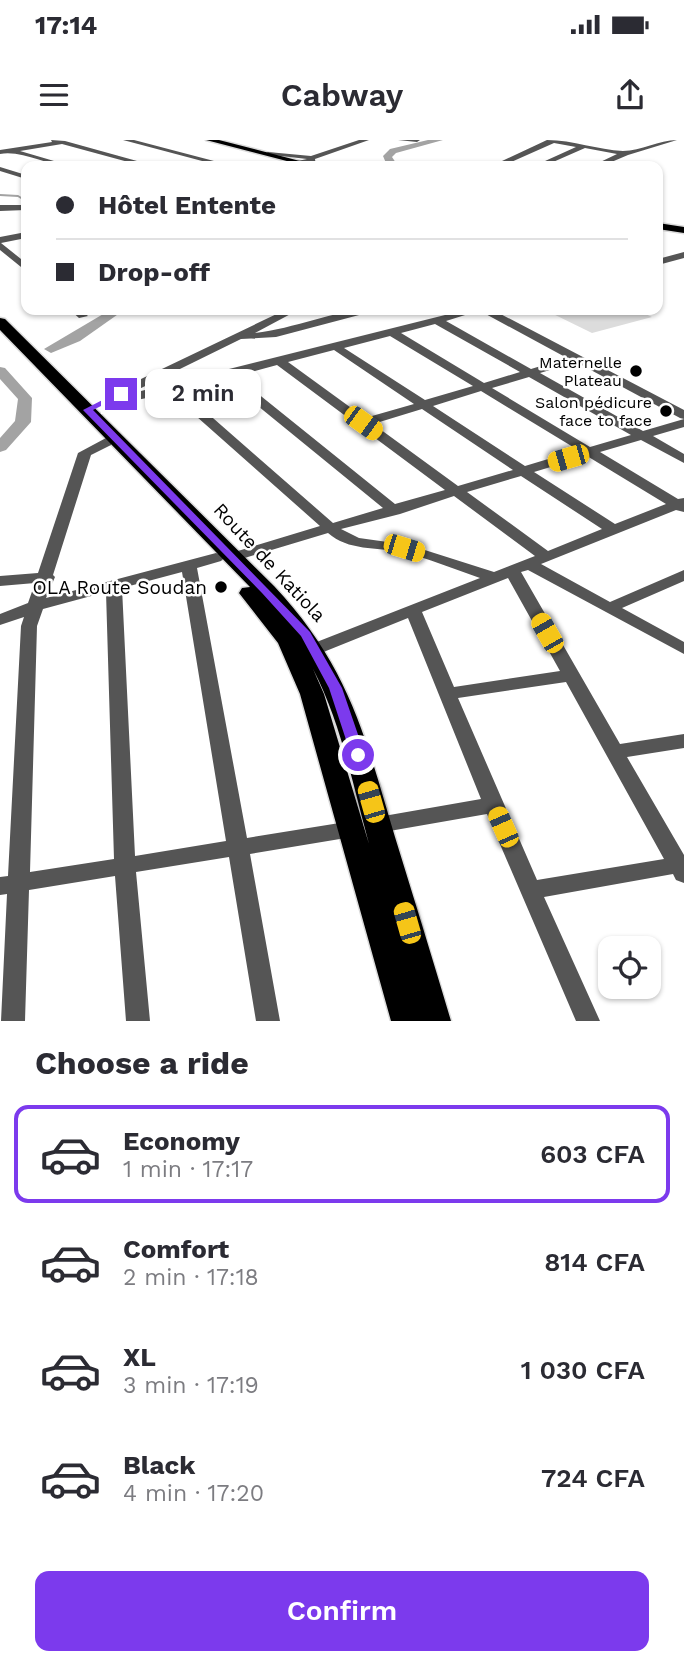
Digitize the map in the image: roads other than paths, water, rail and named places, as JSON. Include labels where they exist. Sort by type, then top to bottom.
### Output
[{"type":"highway","name":"Route de Katiola","points":[[0,322],[89,409],[225,558],[289,641],[312,694],[407,1021]]},
{"type":"highway","name":"Route de Katiola","points":[[0,335],[89,409],[106,442],[294,621],[315,649],[343,710],[435,1021]]},
{"type":"main road","points":[[210,140],[268,154],[278,161]]},
{"type":"main road","points":[[282,161],[301,155],[310,161]]},
{"type":"main road","points":[[663,227],[684,230]]},
{"type":"street","points":[[54,140],[133,161]]},
{"type":"street","points":[[3,149],[79,140]]},
{"type":"street","points":[[127,140],[209,161]]},
{"type":"street","points":[[314,161],[366,140]]},
{"type":"street","points":[[401,140],[417,140]]},
{"type":"street","points":[[506,161],[553,140],[625,153]]},
{"type":"street","points":[[550,161],[598,140]]},
{"type":"street","points":[[607,161],[625,153],[674,140]]},
{"type":"street","points":[[283,145],[292,154]]},
{"type":"street","points":[[3,149],[48,161]]},
{"type":"street","points":[[268,154],[301,155]]},
{"type":"street","points":[[281,161],[292,154]]},
{"type":"street","points":[[0,169],[21,175]]},
{"type":"street","points":[[5,208],[21,219]]},
{"type":"street","points":[[0,240],[21,236]]},
{"type":"street","points":[[0,245],[21,260]]},
{"type":"street","points":[[663,261],[684,255]]},
{"type":"street","points":[[0,264],[21,262]]},
{"type":"street","points":[[89,409],[282,315]]},
{"type":"street","points":[[235,337],[276,334],[353,315]]},
{"type":"street","points":[[89,409],[456,315]]},
{"type":"street","points":[[496,315],[684,415]]},
{"type":"street","points":[[436,320],[684,459]]},
{"type":"street","points":[[392,332],[682,505]]},
{"type":"street","points":[[335,346],[613,530]]},
{"type":"street","points":[[363,423],[578,358]]},
{"type":"street","points":[[279,361],[546,556]]},
{"type":"street","points":[[228,375],[395,511]]},
{"type":"street","points":[[172,389],[330,530],[348,541],[404,548],[494,577]]},
{"type":"street","points":[[0,620],[36,606],[330,530],[684,423]]},
{"type":"street","points":[[13,1021],[9,885],[29,626],[85,453],[106,442]]},
{"type":"street","points":[[315,649],[546,556],[682,505]]},
{"type":"street","points":[[188,566],[268,1021]]},
{"type":"street","points":[[520,567],[610,608],[684,649]]},
{"type":"street","points":[[520,567],[571,675],[682,868],[531,890]]},
{"type":"street","points":[[610,608],[684,576]]},
{"type":"street","points":[[0,581],[47,577]]},
{"type":"street","points":[[114,585],[125,864],[138,1021]]},
{"type":"street","points":[[413,610],[493,806],[588,1021]]},
{"type":"street","points":[[448,694],[571,675]]},
{"type":"street","points":[[614,752],[684,741]]},
{"type":"street","points":[[378,825],[493,806]]},
{"type":"street","points":[[9,885],[125,864],[352,830]]},
{"type":"waterway","points":[[390,161],[387,156],[393,151],[439,140]]},
{"type":"waterway","points":[[0,195],[21,198]]},
{"type":"waterway","points":[[51,349],[75,338],[110,315]]},
{"type":"waterway","points":[[0,371],[25,398],[23,422],[0,447]]},
{"type":"place","name":"Maternelle Plateau","points":[[636,371]]},
{"type":"place","name":"Salon pédicure face to face","points":[[666,411]]},
{"type":"place","name":"OLA Route Soudan","points":[[221,587]]}]
